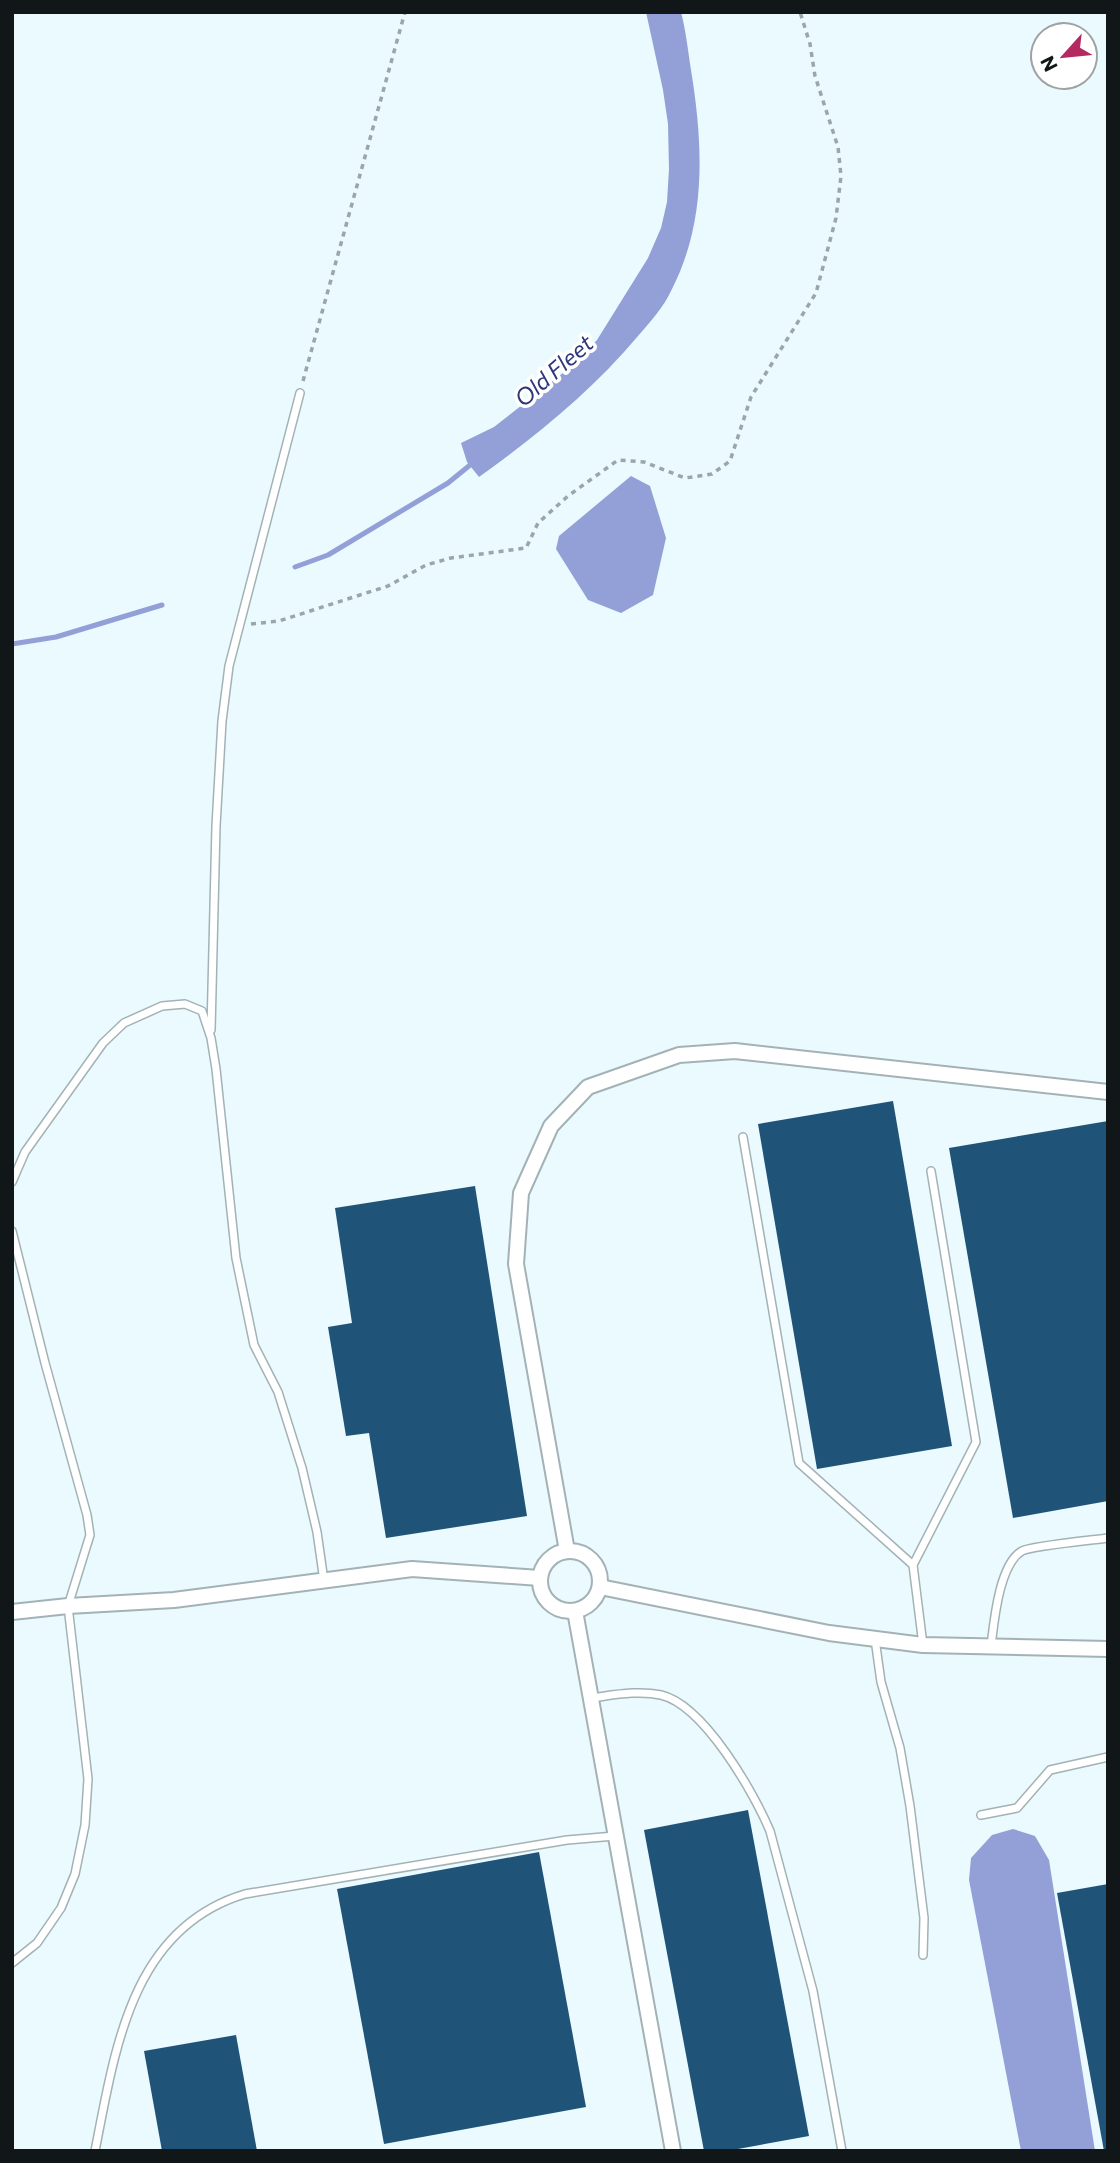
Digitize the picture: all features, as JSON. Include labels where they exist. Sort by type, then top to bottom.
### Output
[{"type":"street","points":[[567,1551],[516,1264],[521,1193],[551,1126],[588,1087],[679,1055],[735,1051],[1108,1092]]},
{"type":"street","points":[[567,1551],[576,1552],[592,1561],[600,1577],[600,1587],[591,1603],[575,1611],[566,1612],[549,1604],[540,1588],[540,1578],[542,1568],[548,1560],[567,1551]]},
{"type":"street","points":[[12,1612],[174,1600],[412,1569],[540,1578]]},
{"type":"street","points":[[600,1587],[829,1633],[875,1639],[991,1647],[1108,1649]]},
{"type":"street","points":[[575,1611],[673,2151]]},
{"type":"lane","points":[[300,393],[229,666],[222,721],[216,827],[211,1038],[236,1258],[254,1345],[278,1392],[302,1468],[317,1532],[324,1581]]},
{"type":"lane","points":[[12,1182],[25,1152],[103,1043],[124,1023],[162,1006],[185,1004],[202,1012],[211,1038]]},
{"type":"lane","points":[[743,1136],[799,1464],[913,1565]]},
{"type":"lane","points":[[923,1644],[913,1565],[976,1442],[931,1171]]},
{"type":"lane","points":[[12,1231],[45,1363],[88,1514],[90,1535],[68,1606],[88,1779],[85,1825],[75,1874],[61,1908],[37,1943],[12,1963]]},
{"type":"lane","points":[[991,1647],[997,1600],[1012,1562],[1023,1550],[1108,1538]]},
{"type":"lane","points":[[875,1639],[881,1682],[900,1748],[910,1806],[924,1918],[923,1955]]},
{"type":"lane","points":[[591,1698],[631,1693],[662,1695],[679,1703],[696,1717],[722,1748],[761,1807],[813,1990],[842,2151]]},
{"type":"lane","points":[[981,1815],[1017,1808],[1050,1769],[1108,1757]]},
{"type":"lane","points":[[95,2151],[123,2029],[145,1975],[159,1952],[178,1930],[205,1910],[221,1901],[245,1894],[567,1840],[616,1836]]},
{"type":"path","points":[[300,393],[405,12]]},
{"type":"path","points":[[240,625],[279,621],[388,586],[426,565],[452,558],[526,548],[538,523],[568,496],[618,460],[644,462],[685,478],[712,474],[730,461],[751,397],[816,293],[836,218],[841,176],[838,147],[815,76],[810,44],[800,12]]},
{"type":"water","points":[[646,12],[681,12],[687,41],[698,126],[699,181],[697,209],[683,263],[661,308],[602,375],[563,412],[479,477],[467,462],[461,443],[494,427],[568,369],[597,340],[648,258],[661,228],[667,202],[668,124]]},
{"type":"water","points":[[631,476],[650,486],[666,538],[653,595],[621,613],[588,600],[556,549],[559,536]]},
{"type":"water","points":[[1013,1829],[1035,1836],[1049,1860],[1095,2151],[1021,2151],[969,1880],[971,1858],[992,1835]]},
{"type":"building","points":[[893,1101],[952,1446],[817,1469],[758,1124]]},
{"type":"building","points":[[1108,1121],[1108,1501],[1013,1518],[949,1148]]},
{"type":"building","points":[[475,1186],[527,1516],[386,1538],[369,1433],[346,1436],[328,1327],[352,1323],[335,1208]]},
{"type":"building","points":[[748,1810],[809,2136],[727,2151],[704,2151],[644,1830]]},
{"type":"building","points":[[539,1852],[586,2107],[384,2144],[337,1889]]},
{"type":"building","points":[[1108,1884],[1108,2151],[1104,2151],[1057,1893]]},
{"type":"building","points":[[236,2035],[257,2151],[162,2151],[144,2051]]},
{"type":"waterway","name":"Old Fleet","points":[[295,567],[328,555],[448,483],[475,461]]},
{"type":"waterway","name":"Old Fleet","points":[[12,644],[56,637],[162,605]]}]
